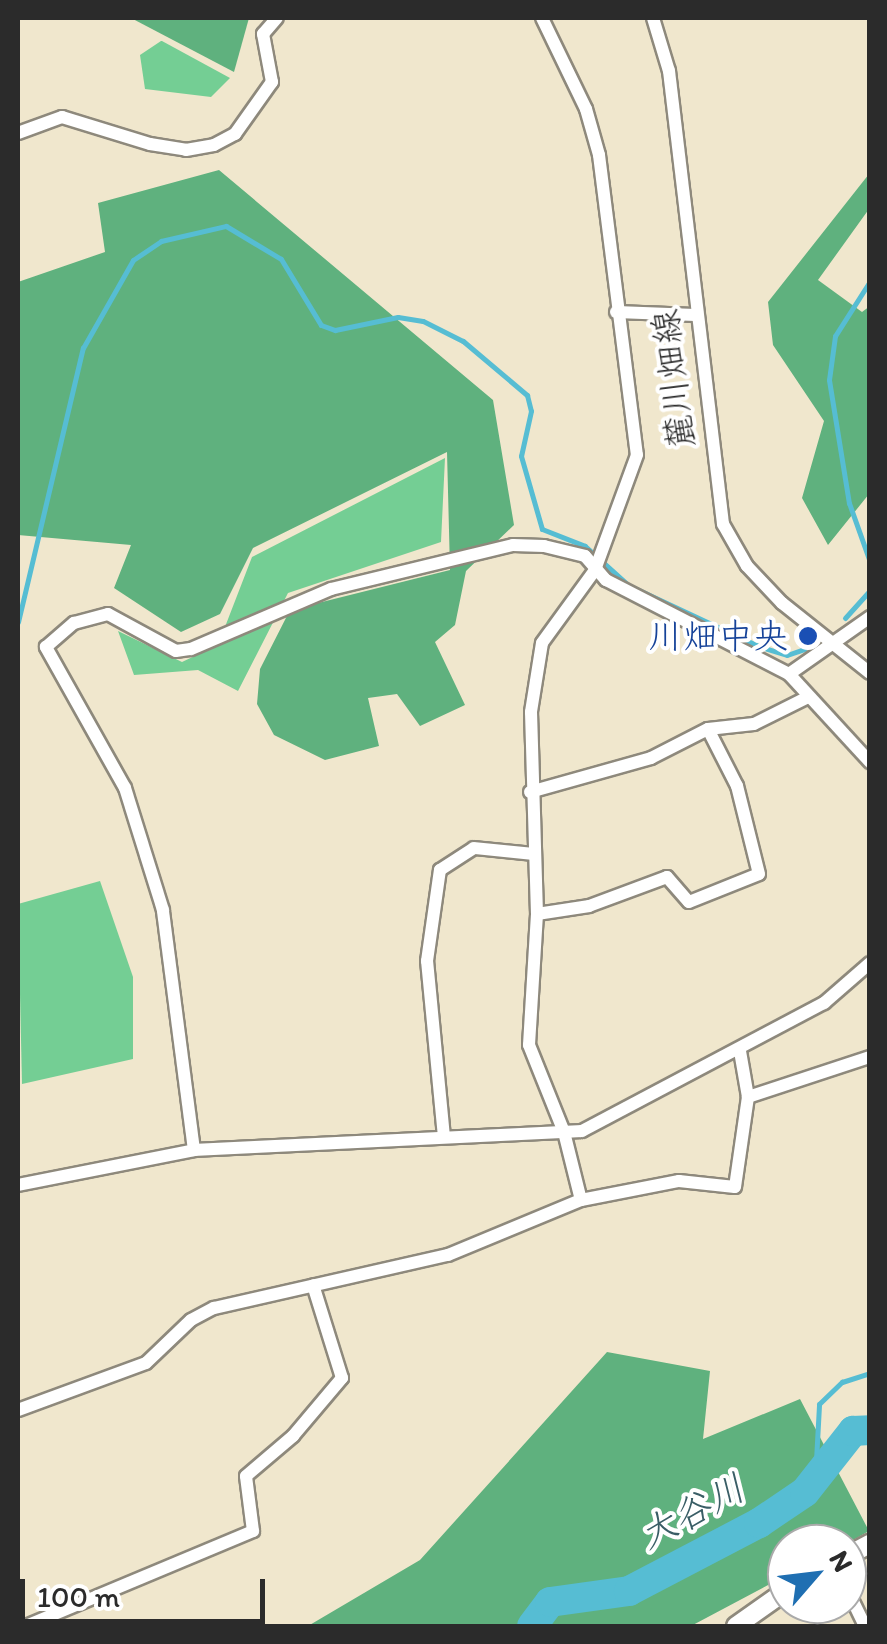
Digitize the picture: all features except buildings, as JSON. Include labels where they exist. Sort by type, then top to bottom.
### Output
[{"type":"street","points":[[18,134],[62,117],[150,144],[186,150],[214,145],[235,134],[272,82],[263,34],[277,18]]},
{"type":"street","points":[[539,18],[586,109],[598,155],[637,455],[595,570],[542,643],[531,712],[530,792],[537,914],[529,1045],[564,1132],[580,1200]]},
{"type":"street","name":"麓川畑線","points":[[652,18],[669,71],[723,524],[747,566],[827,644],[870,673]]},
{"type":"street","points":[[616,312],[696,315]]},
{"type":"street","points":[[194,1150],[163,910],[125,788],[46,647],[74,622],[108,614],[176,651],[192,649],[331,589],[513,545],[585,556],[595,570],[789,674],[806,698],[870,762]]},
{"type":"street","points":[[789,674],[827,644],[847,638],[870,616]]},
{"type":"street","points":[[530,792],[651,758],[708,729],[754,724],[806,698]]},
{"type":"street","points":[[537,914],[589,906],[667,877],[689,902],[759,874],[752,829],[708,729]]},
{"type":"street","points":[[444,1137],[428,962],[440,870],[474,848],[534,854]]},
{"type":"street","points":[[18,1186],[194,1150],[564,1132],[624,1114],[740,1052],[824,1003],[870,963]]},
{"type":"street","points":[[18,1410],[146,1363],[201,1313],[477,1246],[580,1200],[679,1180],[718,1180],[736,1188],[748,1097],[740,1052]]},
{"type":"street","points":[[748,1097],[870,1057]]},
{"type":"street","points":[[26,1626],[253,1531],[246,1476],[293,1436],[342,1378],[312,1285]]},
{"type":"street","points":[[736,1626],[767,1604]]},
{"type":"green space","points":[[131,18],[249,18],[234,72]]},
{"type":"green space","points":[[161,41],[230,78],[211,97],[145,89],[140,55]]},
{"type":"green space","points":[[219,170],[493,400],[514,525],[466,571],[455,625],[435,642],[465,705],[420,726],[397,694],[368,698],[379,746],[325,760],[274,735],[257,704],[260,669],[290,610],[450,570],[447,452],[253,548],[220,614],[181,632],[114,588],[131,545],[18,535],[18,282],[105,252],[98,203]]},
{"type":"green space","points":[[869,174],[869,209],[818,280],[862,312],[870,306],[869,494],[828,545],[802,498],[824,421],[773,345],[768,302]]},
{"type":"green space","points":[[445,458],[441,542],[288,593],[238,691],[198,670],[134,675],[118,631],[182,662],[218,645],[252,557]]},
{"type":"green space","points":[[100,881],[133,977],[133,1059],[22,1084],[18,904]]},
{"type":"green space","points":[[607,1352],[710,1371],[703,1439],[800,1399],[865,1524],[767,1524],[767,1586],[691,1626],[308,1626],[420,1560]]},
{"type":"waterway","points":[[18,622],[83,348],[133,260],[161,241],[226,226],[281,259],[321,325],[335,330],[398,317],[423,321],[463,341],[527,395],[531,411],[521,456],[542,529],[585,546],[628,585],[758,646],[787,655],[804,649]]},
{"type":"waterway","points":[[870,281],[835,336],[829,380],[849,503],[870,562]]},
{"type":"waterway","points":[[845,618],[870,590]]},
{"type":"waterway","points":[[815,1479],[819,1404],[842,1382],[870,1373]]},
{"type":"waterway","name":"大谷川","points":[[532,1626],[550,1602],[629,1591],[759,1523],[805,1492],[853,1431],[870,1430]]},
{"type":"place","name":"川畑中央","points":[[808,636]]}]
